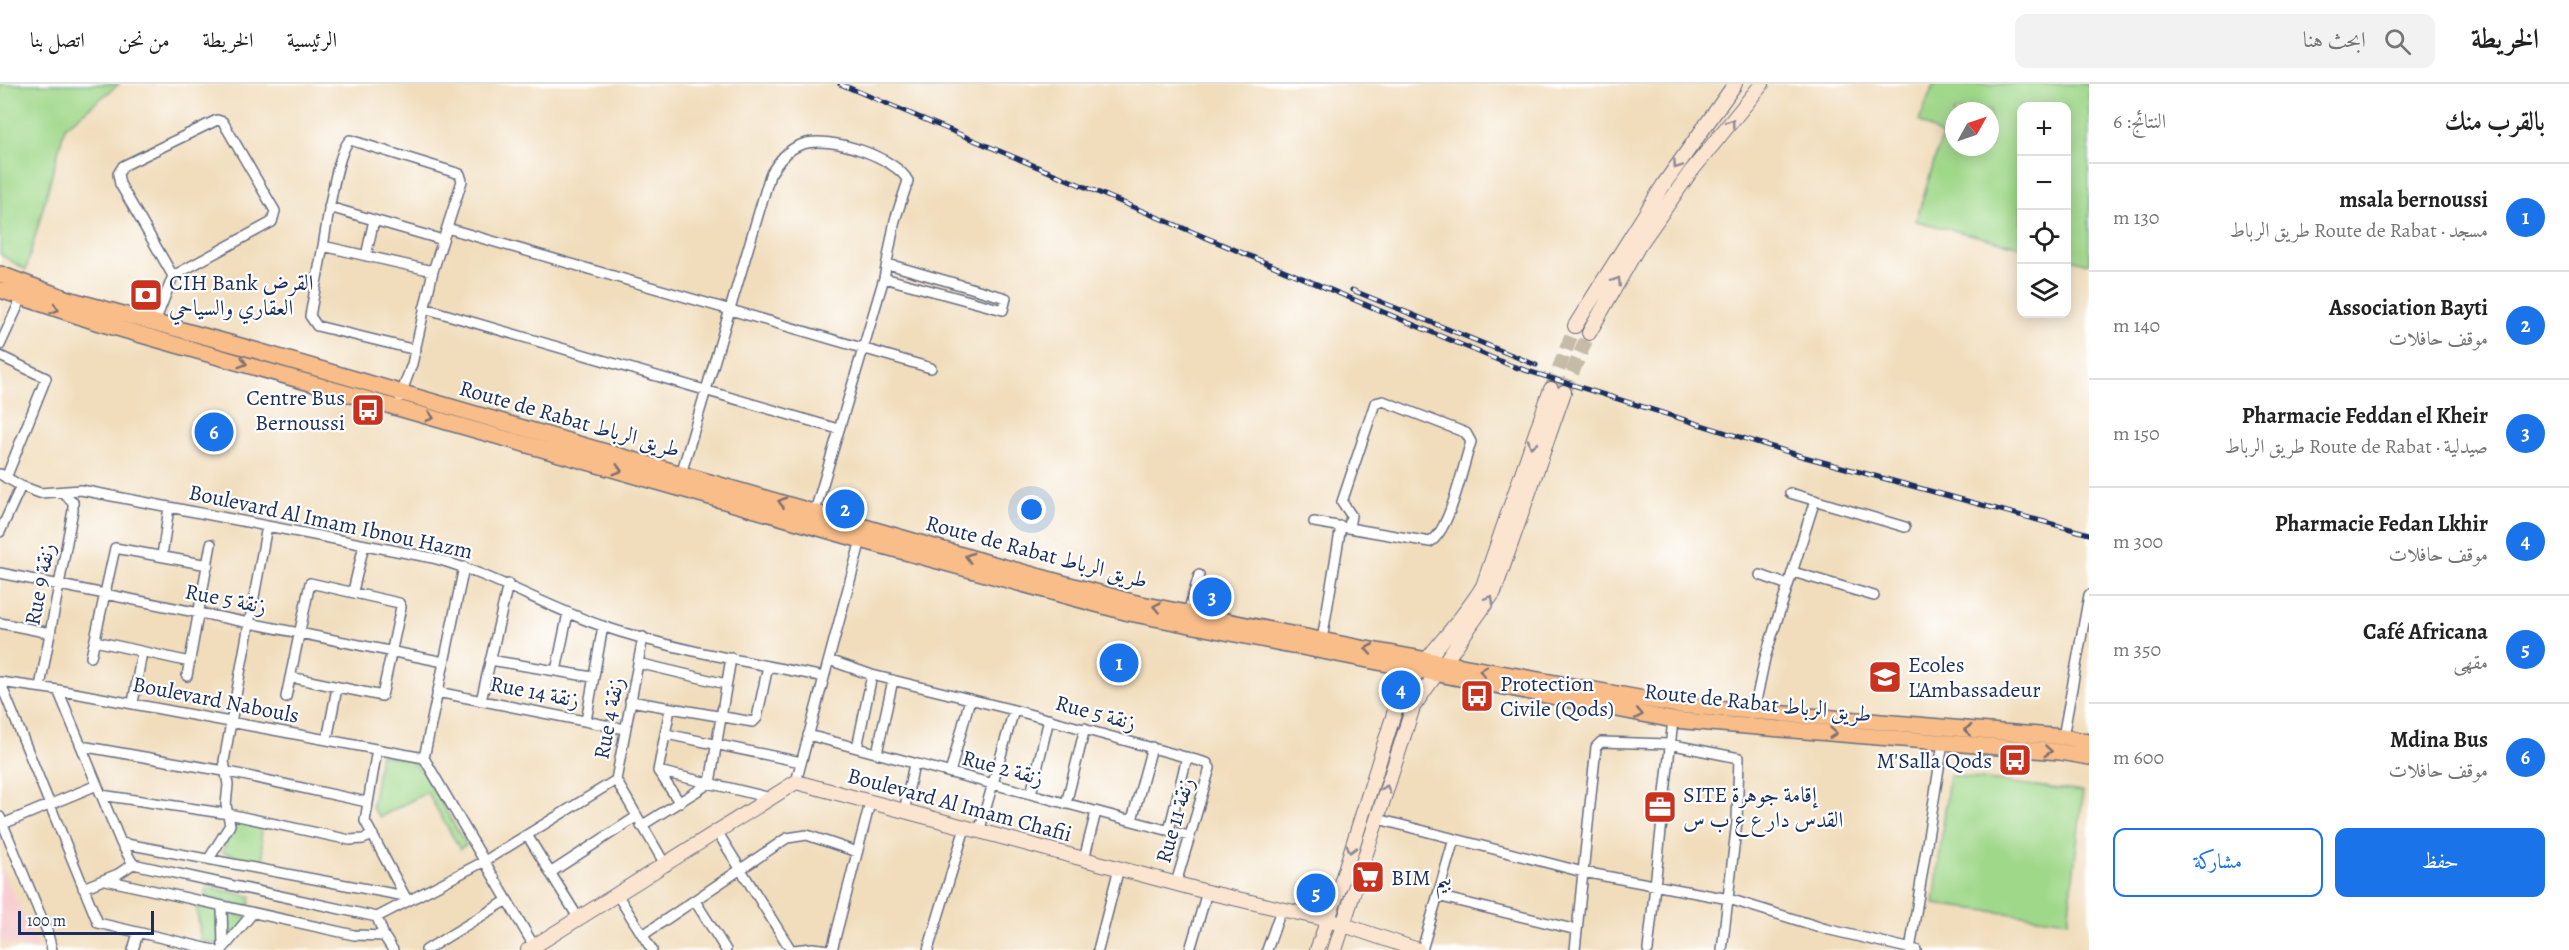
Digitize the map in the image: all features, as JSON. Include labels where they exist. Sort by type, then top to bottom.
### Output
[{"type":"main road","name":"Route de Rabat طريق الرباط","points":[[0,274],[24,292],[397,407],[863,534],[1132,602],[1322,640],[1422,666]]},
{"type":"main road","name":"Route de Rabat طريق الرباط","points":[[0,290],[24,292],[155,322],[402,392],[815,511],[863,534],[1129,613],[1438,669],[1672,720],[2060,752],[2089,758]]},
{"type":"main road","name":"Route de Rabat طريق الرباط","points":[[1438,669],[1678,705],[2063,737],[2089,742]]},
{"type":"street","points":[[1575,326],[1648,207],[1736,84]]},
{"type":"street","points":[[1589,333],[1608,296],[1661,214],[1689,174],[1761,84]]},
{"type":"street","points":[[155,322],[172,276],[272,222],[275,216],[275,211],[223,122],[217,120],[211,120],[123,166],[118,174],[120,184],[172,276]]},
{"type":"street","points":[[397,407],[416,350],[433,271],[462,181],[460,174],[354,139],[345,146],[329,207],[310,316],[317,326],[416,350]]},
{"type":"street","points":[[681,474],[770,175],[788,151],[801,144],[815,141],[828,142],[883,159],[904,173],[908,181],[907,192],[895,220],[888,264],[815,511]]},
{"type":"street","points":[[329,207],[443,240]]},
{"type":"street","points":[[1648,207],[1661,214]]},
{"type":"street","points":[[366,256],[374,220]]},
{"type":"street","points":[[447,228],[862,350],[931,368]]},
{"type":"street","points":[[323,246],[433,271]]},
{"type":"street","points":[[884,278],[1003,310],[1006,298],[888,264]]},
{"type":"street","points":[[951,296],[955,283]]},
{"type":"street","points":[[1,340],[24,292]]},
{"type":"street","points":[[424,308],[838,429]]},
{"type":"street","points":[[0,356],[46,378],[3,476]]},
{"type":"street","points":[[1317,950],[1329,920],[1392,716],[1422,666],[1468,611],[1483,586],[1558,391],[1494,592],[1438,669],[1408,720],[1335,950]]},
{"type":"street","points":[[1314,522],[1345,527],[1430,542],[1436,539],[1451,505],[1471,442],[1466,433],[1383,401],[1375,403],[1342,502],[1351,515],[1345,527],[1322,640]]},
{"type":"street","name":"Boulevard Al Imam Ibnou Hazm","points":[[3,476],[40,493],[81,490],[433,558],[508,584],[568,613],[603,626],[731,658],[824,677]]},
{"type":"street","points":[[0,532],[4,512],[21,486]]},
{"type":"street","name":"Rue 9 زنقة","points":[[40,687],[74,506],[63,492]]},
{"type":"street","points":[[1790,493],[1905,527]]},
{"type":"street","points":[[1754,711],[1765,658],[1815,500]]},
{"type":"street","points":[[162,556],[169,507]]},
{"type":"street","points":[[210,857],[230,825],[226,805],[228,785],[224,771],[229,721],[267,526]]},
{"type":"street","points":[[464,567],[424,758],[531,948],[666,866],[796,782],[863,534]]},
{"type":"street","points":[[187,676],[212,544]]},
{"type":"street","points":[[353,591],[364,545]]},
{"type":"street","points":[[91,657],[115,548],[208,565]]},
{"type":"street","points":[[1792,572],[1874,596]]},
{"type":"street","name":"Rue 5 زنقة","points":[[0,573],[444,662]]},
{"type":"street","points":[[1188,613],[1199,575]]},
{"type":"street","points":[[1760,575],[1788,585]]},
{"type":"street","points":[[286,697],[290,677],[299,632],[310,583],[399,603],[382,696],[290,677]]},
{"type":"street","points":[[481,701],[508,584]]},
{"type":"street","points":[[2063,737],[2089,595]]},
{"type":"street","points":[[556,671],[568,613]]},
{"type":"street","points":[[0,623],[50,633]]},
{"type":"street","points":[[585,721],[603,626]]},
{"type":"street","name":"Rue 4 زنقة","points":[[643,637],[616,780],[666,866]]},
{"type":"street","points":[[95,642],[190,662]]},
{"type":"street","points":[[133,703],[142,652]]},
{"type":"street","points":[[642,826],[710,783],[731,658]]},
{"type":"street","points":[[490,660],[592,677]]},
{"type":"street","name":"Rue 5 زنقة","points":[[829,660],[872,675],[1152,747],[1207,763],[1210,768]]},
{"type":"street","points":[[638,663],[726,684]]},
{"type":"street","points":[[630,700],[670,709],[753,722],[757,718],[768,666]]},
{"type":"street","points":[[857,748],[872,675]]},
{"type":"street","points":[[877,753],[893,680]]},
{"type":"street","points":[[0,682],[98,923],[220,949]]},
{"type":"street","name":"Boulevard Nabouls","points":[[0,682],[133,703],[424,758]]},
{"type":"street","points":[[327,740],[338,688]]},
{"type":"street","points":[[58,690],[121,843],[133,864]]},
{"type":"street","name":"Rue 14 زنقة","points":[[437,692],[625,729]]},
{"type":"street","points":[[950,773],[969,699]]},
{"type":"street","points":[[670,709],[658,771],[680,803]]},
{"type":"street","points":[[979,832],[1014,710]]},
{"type":"street","points":[[1031,794],[1049,719]]},
{"type":"street","points":[[1648,950],[1672,720]]},
{"type":"street","points":[[1066,804],[1085,729]]},
{"type":"street","points":[[666,734],[801,762]]},
{"type":"street","name":"Rue 2 زنقة","points":[[808,735],[1189,836]]},
{"type":"street","points":[[1575,950],[1596,747],[1601,742],[1669,744],[1736,756],[1741,762],[1722,950]]},
{"type":"street","points":[[1378,819],[1583,872],[1656,887],[1729,898],[1826,929],[1912,949],[1943,743]]},
{"type":"street","points":[[81,746],[224,771],[367,802]]},
{"type":"street","points":[[1132,820],[1152,747]]},
{"type":"street","points":[[377,749],[365,820],[406,899]]},
{"type":"street","points":[[1169,830],[1187,757]]},
{"type":"street","points":[[904,812],[914,764]]},
{"type":"street","name":"Rue 11 زنقة","points":[[1176,883],[1210,768]]},
{"type":"street","points":[[658,771],[771,798]]},
{"type":"street","points":[[83,888],[106,880],[133,864],[377,917],[406,899],[483,862],[616,780]]},
{"type":"street","name":"Boulevard Al Imam Chafii","points":[[796,782],[1207,892],[1329,920],[1412,949]]},
{"type":"street","points":[[52,950],[47,931],[1,820],[97,785]]},
{"type":"street","points":[[101,795],[229,814],[350,840],[373,835]]},
{"type":"street","points":[[718,833],[792,950],[812,948],[831,950],[870,803]]},
{"type":"street","points":[[1084,859],[1096,812]]},
{"type":"street","points":[[550,873],[636,817]]},
{"type":"street","points":[[928,950],[965,828]]},
{"type":"street","points":[[527,835],[579,919]]},
{"type":"street","points":[[643,935],[787,838],[807,835],[856,852]]},
{"type":"street","points":[[1412,949],[1437,896],[1454,839]]},
{"type":"street","points":[[121,843],[210,857],[406,899]]},
{"type":"street","points":[[1098,950],[1119,868]]},
{"type":"street","points":[[106,880],[354,935],[384,936]]},
{"type":"street","points":[[1190,950],[1207,892]]},
{"type":"street","points":[[618,896],[652,950]]},
{"type":"street","points":[[1437,896],[1577,930]]},
{"type":"street","points":[[426,950],[506,901]]},
{"type":"street","points":[[695,901],[726,950]]},
{"type":"street","points":[[220,949],[222,907]]},
{"type":"street","points":[[1267,950],[1281,910]]},
{"type":"street","points":[[220,949],[252,914]]},
{"type":"street","points":[[377,917],[384,936],[393,950]]},
{"type":"street","points":[[133,950],[138,933]]},
{"type":"shaded area","points":[[1,867],[39,950],[0,942]]},
{"type":"green space","points":[[0,84],[119,84],[65,127],[26,270],[0,254]]},
{"type":"green space","points":[[1934,84],[2089,84],[2089,264],[2071,259],[2071,102],[2017,102],[2017,246],[1916,221],[1942,136],[1919,121]]},
{"type":"green space","points":[[380,755],[408,759],[423,772],[466,845],[460,849],[427,792],[380,817],[372,808]]},
{"type":"green space","points":[[1949,775],[2083,792],[2068,921],[1934,904]]},
{"type":"green space","points":[[237,821],[260,826],[264,863],[222,852]]},
{"type":"green space","points":[[206,887],[251,896],[249,908],[206,898]]},
{"type":"green space","points":[[196,905],[253,919],[229,948],[201,940]]},
{"type":"tunnel","points":[[1551,389],[1575,326]]},
{"type":"tunnel","points":[[1564,392],[1589,333]]},
{"type":"railway","points":[[840,84],[1512,366],[1801,456],[2089,534]]},
{"type":"railway","points":[[1352,290],[1536,365]]},
{"type":"place","name":"CIH Bank القرض العقاري والسياحي","points":[[146,295]]},
{"type":"place","name":"Centre Bus Bernoussi","points":[[368,410]]},
{"type":"place","name":"Mdina Bus","points":[[214,432]]},
{"type":"place","name":"Association Bayti","points":[[845,509]]},
{"type":"place","name":"Pharmacie Feddan el Kheir","points":[[1212,597]]},
{"type":"place","name":"msala bernoussi","points":[[1119,663]]},
{"type":"place","name":"Ecoles L'Ambassadeur","points":[[1885,677]]},
{"type":"place","name":"Pharmacie Fedan Lkhir","points":[[1401,690]]},
{"type":"place","name":"Protection Civile (Qods)","points":[[1477,696]]},
{"type":"place","name":"M'Salla Qods","points":[[2015,760]]},
{"type":"place","name":"SITE إقامة جوهرة القدس دار ع ع ب س","points":[[1660,807]]},
{"type":"place","name":"BIM بيم","points":[[1368,877]]},
{"type":"place","name":"Café Africana","points":[[1316,893]]}]
